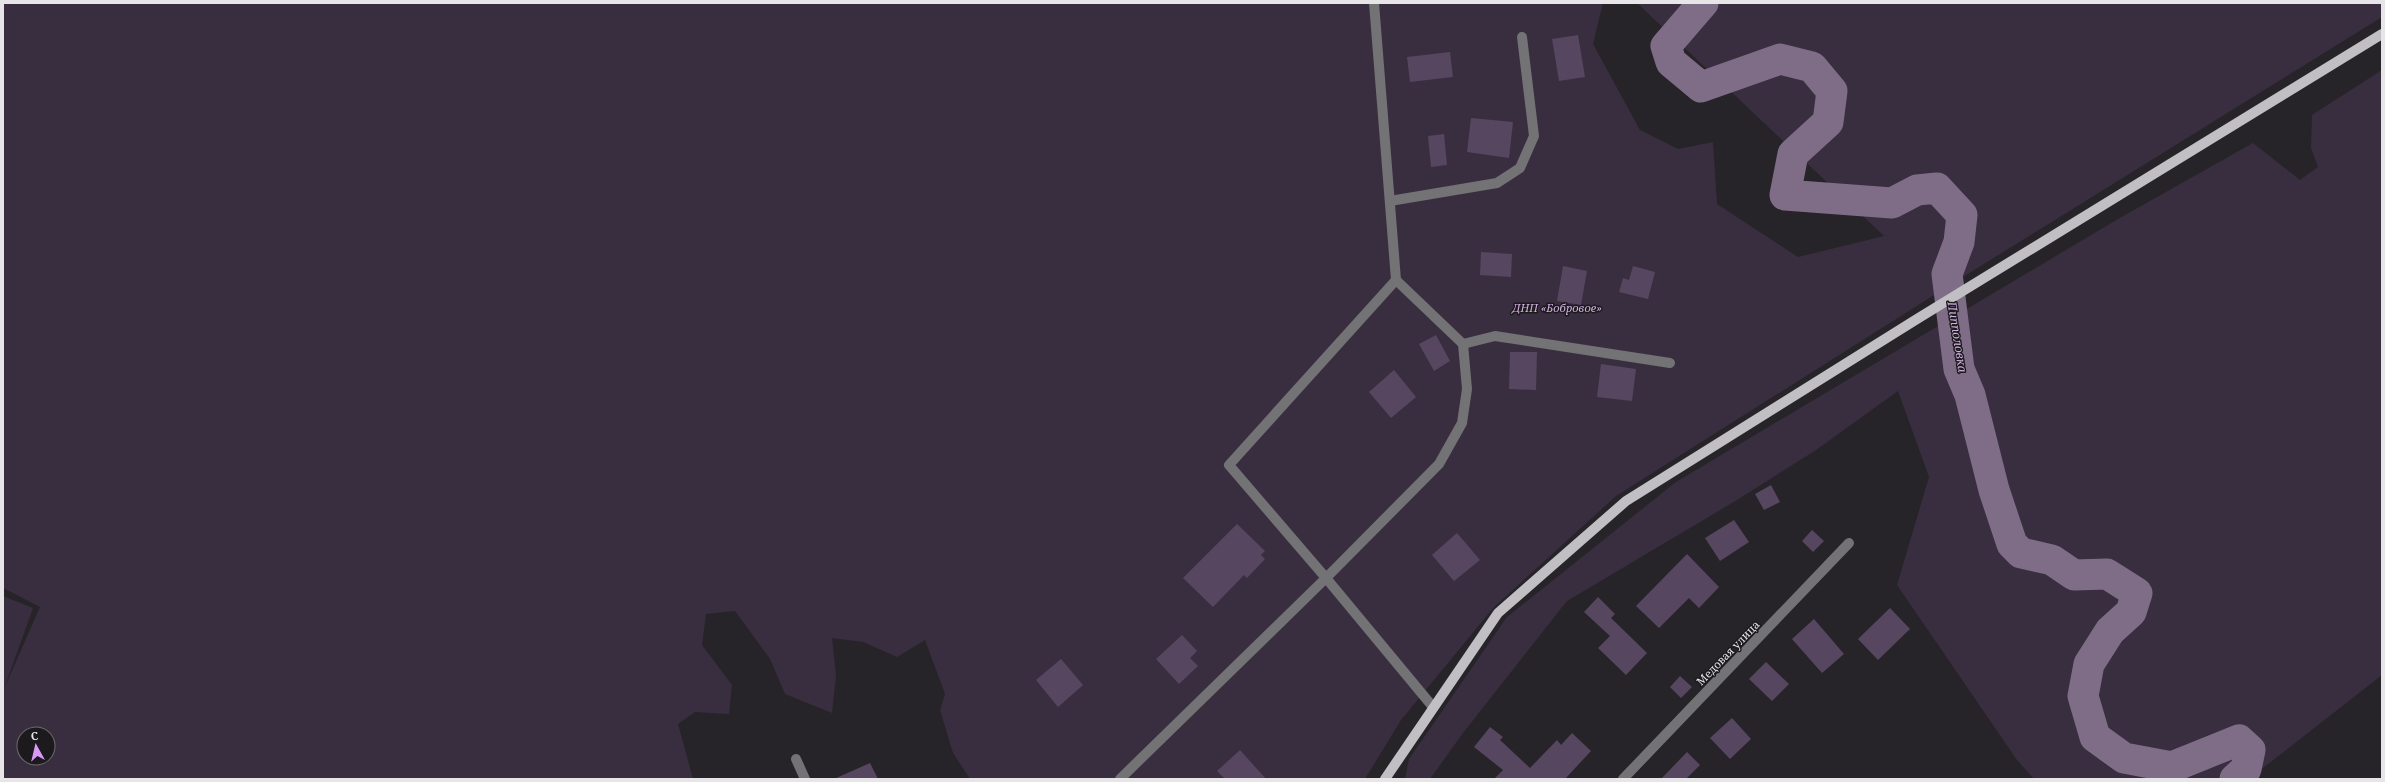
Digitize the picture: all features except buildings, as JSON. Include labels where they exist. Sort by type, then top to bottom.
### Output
[{"type":"main road","points":[[1385,779],[1498,613],[1626,501],[1917,319],[2382,34]]},
{"type":"street","points":[[1120,779],[1326,578],[1439,464],[1462,423],[1467,389],[1463,344],[1396,280],[1374,3]]},
{"type":"street","points":[[1390,201],[1497,183],[1520,168],[1534,136],[1522,37]]},
{"type":"street","points":[[1396,280],[1229,465],[1326,578],[1433,707]]},
{"type":"street","points":[[1463,344],[1495,336],[1670,363]]},
{"type":"street","name":"Медовая улица","points":[[1623,779],[1850,543]]},
{"type":"street","points":[[796,759],[805,779]]},
{"type":"green space","name":"ДНП «Бобровое»","points":[[3,3],[1603,3],[1593,44],[1640,130],[1678,149],[1713,142],[1717,204],[1798,257],[1884,236],[1637,3],[2382,3],[2382,17],[1942,290],[1616,496],[1494,607],[1401,720],[1365,779],[970,779],[953,753],[940,710],[945,694],[925,640],[897,657],[863,642],[832,638],[836,676],[832,713],[785,694],[770,659],[735,611],[706,614],[702,645],[732,685],[729,714],[695,712],[678,724],[693,779],[3,779],[3,596],[33,608],[4,689],[40,607],[3,588]]},
{"type":"green space","points":[[2382,70],[2382,675],[2249,779],[2034,779],[2017,760],[1897,585],[1929,477],[1898,391],[1816,450],[1737,500],[1567,601],[1463,733],[1430,779],[1405,779],[1409,759],[1507,617],[1676,482],[2118,219],[2253,143],[2300,180],[2318,167],[2311,148],[2312,115]]},
{"type":"waterway","name":"Пипполовка","points":[[1703,3],[1666,46],[1671,62],[1701,87],[1780,59],[1812,67],[1832,91],[1828,122],[1793,154],[1785,195],[1892,203],[1917,190],[1937,188],[1962,215],[1959,242],[1947,274],[1959,369],[1970,395],[1994,490],[2012,544],[2021,553],[2052,560],[2074,575],[2107,574],[2137,593],[2131,612],[2110,631],[2089,664],[2083,696],[2095,737],[2124,758],[2172,767],[2239,740],[2250,750],[2246,769],[2235,779]]}]
